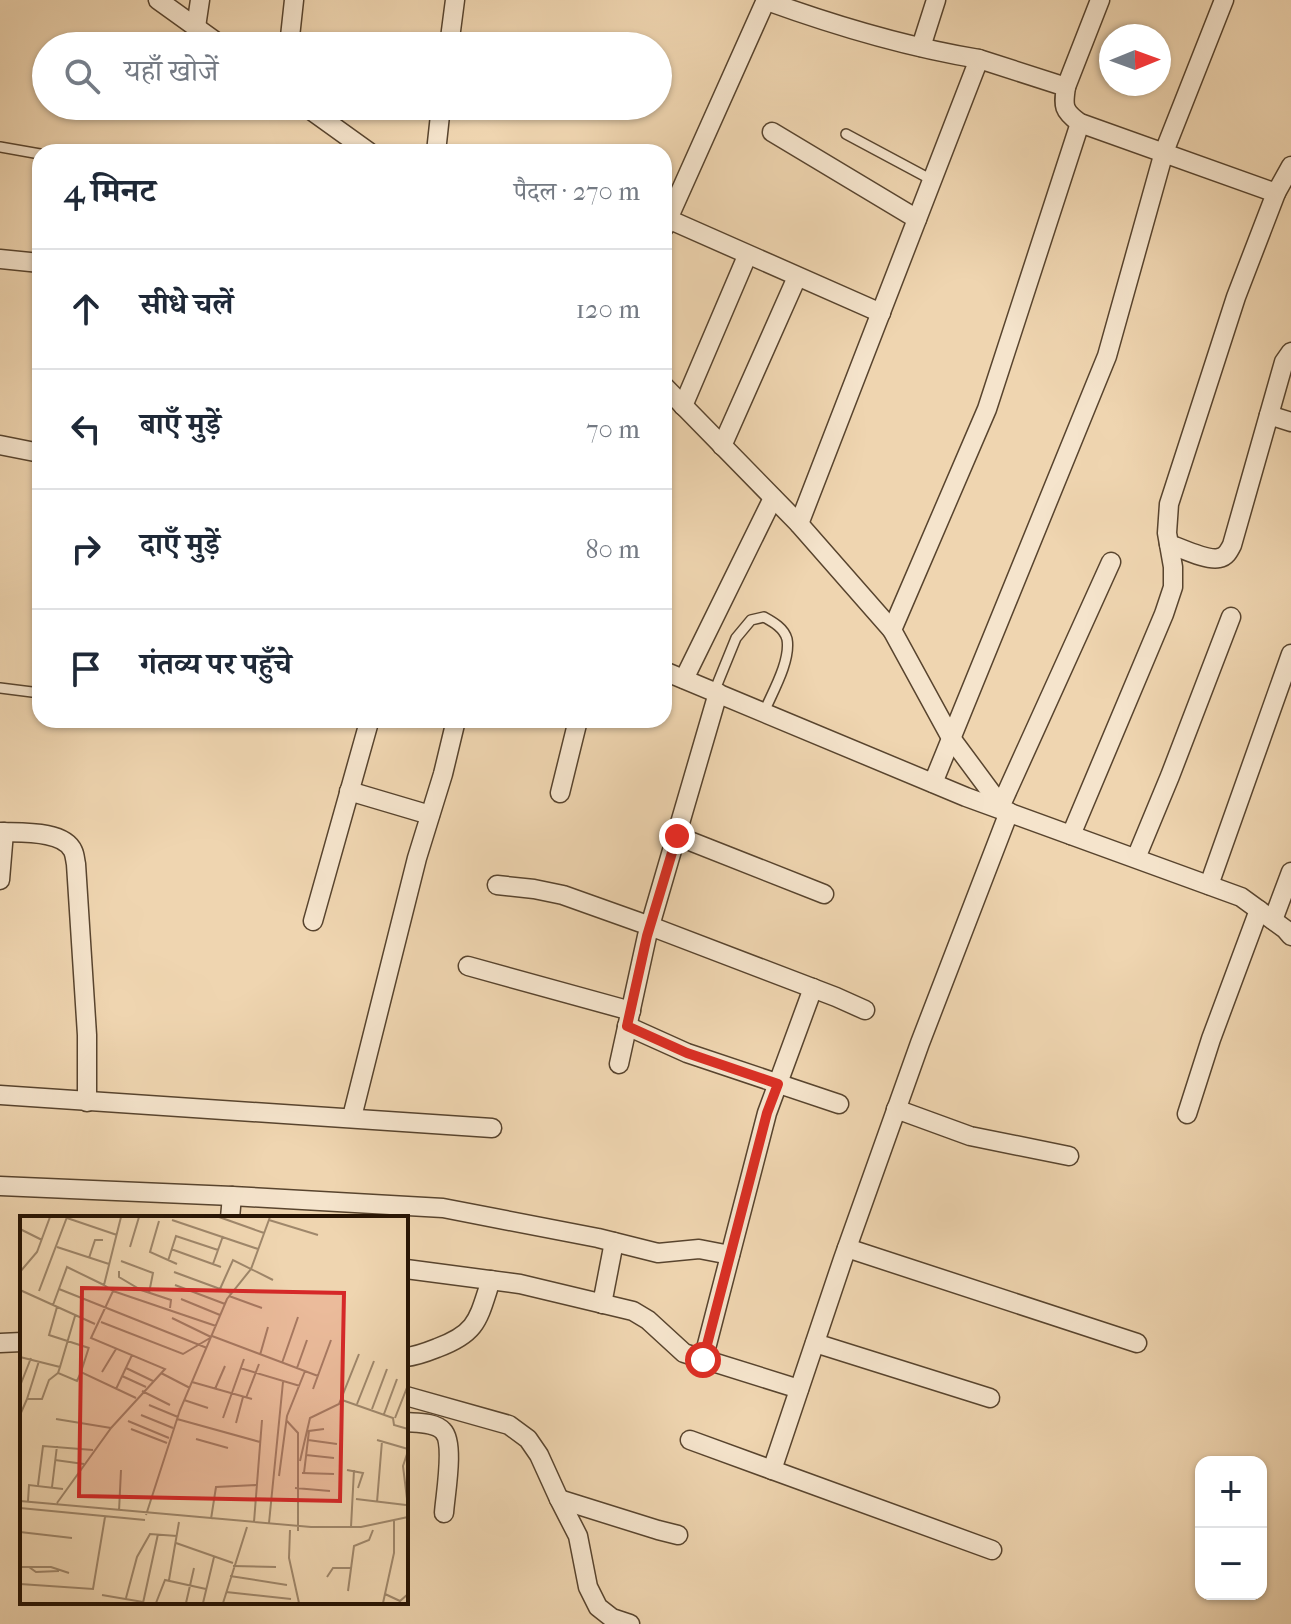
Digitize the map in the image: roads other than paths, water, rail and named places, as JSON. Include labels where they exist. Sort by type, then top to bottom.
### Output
[{"type":"street","points":[[158,0],[203,32]]},
{"type":"street","points":[[196,27],[200,0]]},
{"type":"street","points":[[291,32],[294,0]]},
{"type":"street","points":[[451,32],[455,0]]},
{"type":"street","points":[[672,211],[766,0],[833,25],[979,59],[1066,87]]},
{"type":"street","points":[[921,47],[936,0]]},
{"type":"street","points":[[1100,0],[1066,87],[1063,103],[1069,116],[1080,123],[1276,193]]},
{"type":"street","points":[[933,783],[1107,356],[1164,152],[1224,0]]},
{"type":"street","points":[[799,524],[979,59]]},
{"type":"street","points":[[324,120],[358,144]]},
{"type":"street","points":[[437,144],[439,120]]},
{"type":"street","points":[[892,630],[987,409],[1080,123]]},
{"type":"street","points":[[772,132],[917,219]]},
{"type":"street","points":[[1071,835],[1173,587],[1167,533],[1169,504],[1236,297],[1276,193],[1291,166]]},
{"type":"street","points":[[672,226],[881,313]]},
{"type":"street","points":[[683,406],[747,256]]},
{"type":"street","points":[[0,259],[32,262]]},
{"type":"street","points":[[722,446],[797,277]]},
{"type":"street","points":[[1169,544],[1207,557],[1219,559],[1227,554],[1284,362],[1291,352]]},
{"type":"street","points":[[672,394],[799,524],[892,630],[951,738],[1005,809]]},
{"type":"street","points":[[1269,415],[1291,422]]},
{"type":"street","points":[[0,445],[32,451]]},
{"type":"street","points":[[684,679],[773,498]]},
{"type":"street","points":[[772,1470],[847,1248],[1005,809],[1111,562]]},
{"type":"street","points":[[1136,858],[1231,617]]},
{"type":"street","points":[[1209,885],[1291,654]]},
{"type":"street","points":[[672,674],[933,783],[1241,897],[1291,936]]},
{"type":"street","points":[[619,1064],[650,926],[716,692]]},
{"type":"street","points":[[313,921],[367,728]]},
{"type":"street","points":[[352,1117],[413,873],[454,728]]},
{"type":"street","points":[[560,793],[576,728]]},
{"type":"street","points":[[349,791],[430,815]]},
{"type":"street","points":[[0,880],[2,832],[47,835],[61,839],[73,849],[87,1035],[87,1102]]},
{"type":"street","points":[[677,836],[824,894]]},
{"type":"street","points":[[1187,1114],[1211,1039],[1266,915],[1291,872]]},
{"type":"street","points":[[497,885],[563,895],[865,1010]]},
{"type":"street","points":[[468,966],[629,1019],[687,1053],[839,1104]]},
{"type":"street","points":[[703,1360],[767,1113],[813,988]]},
{"type":"street","points":[[0,1095],[492,1128]]},
{"type":"street","points":[[896,1109],[970,1136],[1069,1156]]},
{"type":"street","points":[[0,1186],[443,1208],[658,1253],[699,1249],[730,1255]]},
{"type":"street","points":[[230,1216],[232,1196]]},
{"type":"street","points":[[602,1304],[614,1242]]},
{"type":"street","points":[[847,1248],[1137,1343]]},
{"type":"street","points":[[408,1269],[520,1284],[633,1311],[648,1320],[684,1353],[799,1389]]},
{"type":"street","points":[[408,1357],[456,1341],[472,1328],[491,1280]]},
{"type":"street","points":[[0,1343],[20,1342]]},
{"type":"street","points":[[815,1343],[990,1398]]},
{"type":"street","points":[[408,1397],[509,1425],[528,1439],[539,1455],[578,1536],[588,1587],[598,1607],[612,1618],[628,1624]]},
{"type":"street","points":[[408,1422],[429,1424],[443,1431],[448,1440],[444,1513]]},
{"type":"street","points":[[690,1440],[992,1550]]},
{"type":"street","points":[[559,1499],[678,1535]]},
{"type":"lane","points":[[846,134],[932,180]]},
{"type":"lane","points":[[0,147],[32,153]]},
{"type":"lane","points":[[716,692],[736,638],[751,620],[764,617],[777,625],[787,637],[782,672],[764,712]]},
{"type":"lane","points":[[0,688],[32,692]]}]
